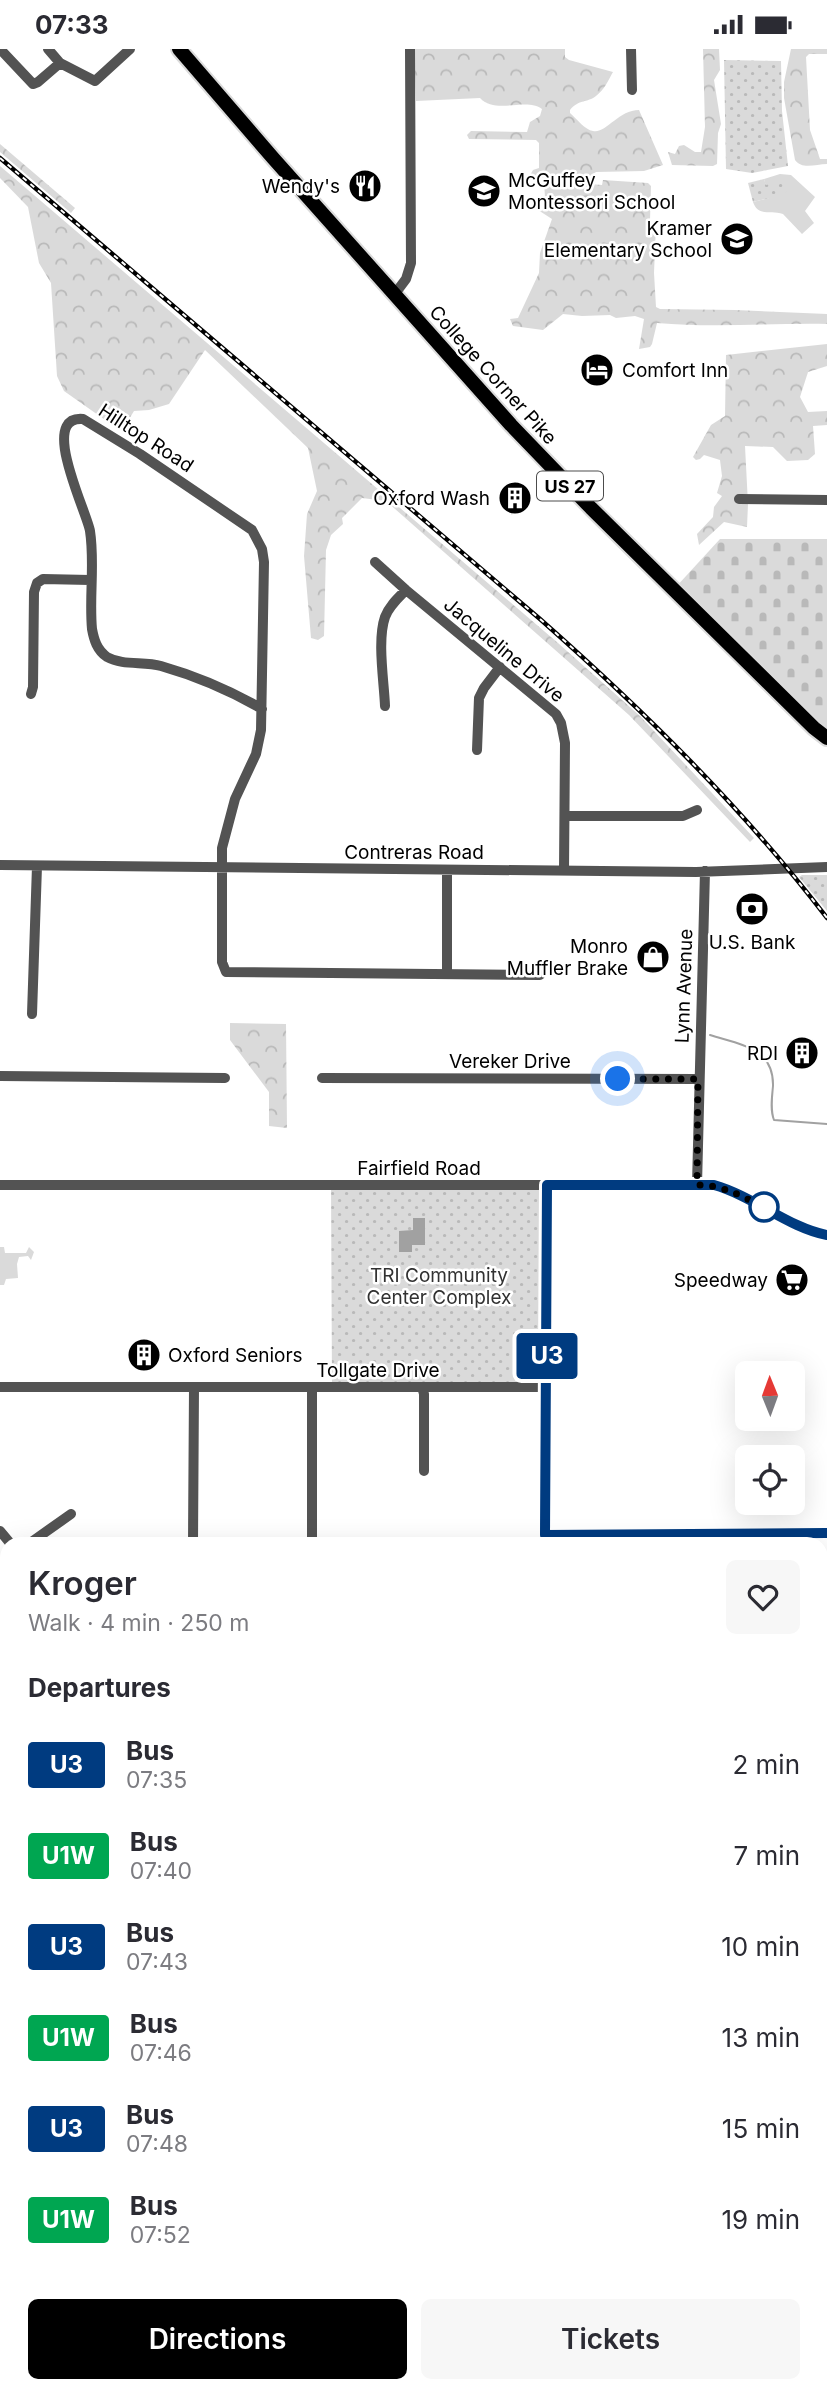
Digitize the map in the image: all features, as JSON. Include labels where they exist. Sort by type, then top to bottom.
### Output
[{"type":"highway","name":"College Corner Pike","points":[[179,49],[510,425],[591,508],[827,738]]},
{"type":"highway","points":[[814,728],[827,750]]},
{"type":"street","points":[[0,49],[33,83],[38,82],[60,63]]},
{"type":"street","points":[[48,49],[60,63],[95,81],[130,49]]},
{"type":"street","points":[[394,295],[407,279],[411,263],[410,49]]},
{"type":"street","points":[[631,49],[632,90]]},
{"type":"street","name":"Hilltop Road","points":[[262,709],[236,694],[162,667],[122,662],[101,653],[92,629],[90,528],[70,476],[66,456],[66,427],[70,420],[83,419],[140,454],[252,530],[258,538],[264,562],[262,709],[261,730],[256,754],[237,794],[224,836],[222,962],[226,972],[447,974]]},
{"type":"street","points":[[739,499],[827,500]]},
{"type":"street","name":"Jacqueline Drive","points":[[375,562],[405,590],[547,705],[561,723],[565,743],[564,871]]},
{"type":"street","points":[[31,694],[34,592],[37,583],[43,579],[90,580]]},
{"type":"street","points":[[385,706],[382,634],[385,617],[392,604],[405,590]]},
{"type":"street","points":[[477,750],[479,698],[500,667]]},
{"type":"street","points":[[565,816],[683,816],[697,810]]},
{"type":"street","name":"Contreras Road","points":[[0,865],[564,871],[705,871],[827,867]]},
{"type":"street","points":[[32,1014],[37,866]]},
{"type":"street","points":[[447,870],[447,974],[540,975]]},
{"type":"street","name":"Lynn Avenue","points":[[697,1185],[705,871]]},
{"type":"street","points":[[0,1076],[225,1077]]},
{"type":"street","name":"Vereker Drive","points":[[322,1078],[698,1079]]},
{"type":"street","name":"Fairfield Road","points":[[0,1185],[714,1185],[730,1190],[810,1230],[827,1235]]},
{"type":"street","points":[[545,1537],[547,1185]]},
{"type":"street","name":"Tollgate Drive","points":[[0,1387],[546,1387]]},
{"type":"street","points":[[193,1537],[194,1387]]},
{"type":"street","points":[[422,1387],[424,1471]]},
{"type":"street","points":[[312,1388],[312,1537]]},
{"type":"street","points":[[38,1537],[71,1514]]},
{"type":"street","points":[[740,1537],[827,1533]]},
{"type":"green space","points":[[414,49],[565,49],[565,57],[569,60],[613,72],[599,94],[577,104],[570,113],[587,129],[598,131],[625,114],[639,110],[663,165],[644,171],[596,172],[588,177],[557,175],[553,179],[602,185],[603,180],[648,183],[651,186],[650,220],[656,225],[656,307],[827,314],[827,324],[657,323],[650,347],[639,349],[644,319],[635,316],[616,318],[610,315],[563,314],[543,330],[513,326],[510,319],[518,318],[539,273],[540,253],[552,219],[534,205],[534,201],[545,197],[544,182],[529,177],[533,170],[539,168],[539,143],[536,140],[469,139],[467,135],[471,131],[527,132],[530,122],[540,116],[542,109],[528,105],[494,105],[480,98],[416,101]]},
{"type":"green space","points":[[703,49],[719,49],[720,70],[714,80],[721,124],[717,164],[672,165],[668,152],[675,154],[679,146],[684,145],[695,152],[701,152],[705,127]]},
{"type":"green space","points":[[791,49],[827,49],[827,54],[809,54],[806,57],[810,130],[820,159],[827,159],[827,164],[805,166],[795,160],[784,98],[784,82]]},
{"type":"green space","points":[[724,60],[781,61],[782,111],[788,166],[752,173],[726,169]]},
{"type":"green space","points":[[0,144],[75,208],[71,213],[0,152]]},
{"type":"green space","points":[[0,166],[640,716],[754,838],[750,842],[629,715],[386,501],[362,498],[342,518],[343,524],[331,535],[326,550],[324,636],[318,640],[311,638],[304,556],[307,514],[317,491],[308,448],[205,350],[169,404],[134,411],[126,424],[108,422],[64,391],[57,376],[51,283],[39,263],[28,207],[0,178]]},
{"type":"green space","points":[[780,174],[791,175],[815,197],[805,211],[814,223],[802,234],[783,214],[758,210],[753,202],[769,198],[764,179]]},
{"type":"green space","points":[[764,179],[766,185],[783,180],[787,186],[785,198],[753,202],[748,183]]},
{"type":"green space","points":[[827,344],[827,366],[808,372],[800,397],[808,412],[827,411],[827,425],[813,426],[815,454],[808,460],[787,461],[773,447],[745,446],[747,527],[724,522],[699,545],[697,534],[713,517],[714,507],[722,496],[717,493],[722,476],[720,460],[704,455],[696,460],[693,457],[711,425],[725,416],[726,355]]},
{"type":"green space","points":[[720,539],[827,539],[827,738],[675,588]]},
{"type":"green space","points":[[827,875],[827,911],[799,877]]},
{"type":"green space","points":[[230,1023],[286,1024],[287,1128],[269,1126],[269,1092],[230,1040]]},
{"type":"green space","name":"TRI Community Center Complex","points":[[331,1185],[547,1185],[546,1387],[332,1387]]},
{"type":"green space","points":[[0,1247],[4,1247],[5,1253],[26,1253],[29,1247],[34,1252],[31,1260],[28,1256],[19,1257],[18,1278],[6,1279],[4,1285],[0,1285]]},
{"type":"shaded area","points":[[413,1218],[425,1218],[425,1245],[412,1245],[412,1252],[399,1252],[399,1231],[413,1230]]},
{"type":"waterway","points":[[710,1035],[754,1050],[768,1063],[772,1073],[774,1120],[827,1124]]},
{"type":"railway","points":[[0,158],[579,654],[691,761],[761,837],[827,918]]},
{"type":"bus line","name":"U3","points":[[827,1235],[810,1230],[730,1190],[714,1185],[547,1185],[545,1535],[827,1533]]},
{"type":"place","name":"Wendy's","points":[[365,186]]},
{"type":"place","name":"McGuffey Montessori School","points":[[484,191]]},
{"type":"place","name":"Kramer Elementary School","points":[[737,239]]},
{"type":"place","name":"Comfort Inn","points":[[597,370]]},
{"type":"place","name":"Oxford Wash","points":[[515,498]]},
{"type":"place","name":"U.S. Bank","points":[[752,909]]},
{"type":"place","name":"Monro Muffler Brake","points":[[653,957]]},
{"type":"place","name":"RDI","points":[[802,1053]]},
{"type":"place","name":"Speedway","points":[[792,1280]]},
{"type":"place","name":"Oxford Seniors","points":[[144,1355]]},
{"type":"route","points":[[618,1079],[698,1079],[697,1185],[714,1185],[730,1190],[764,1207]]}]
